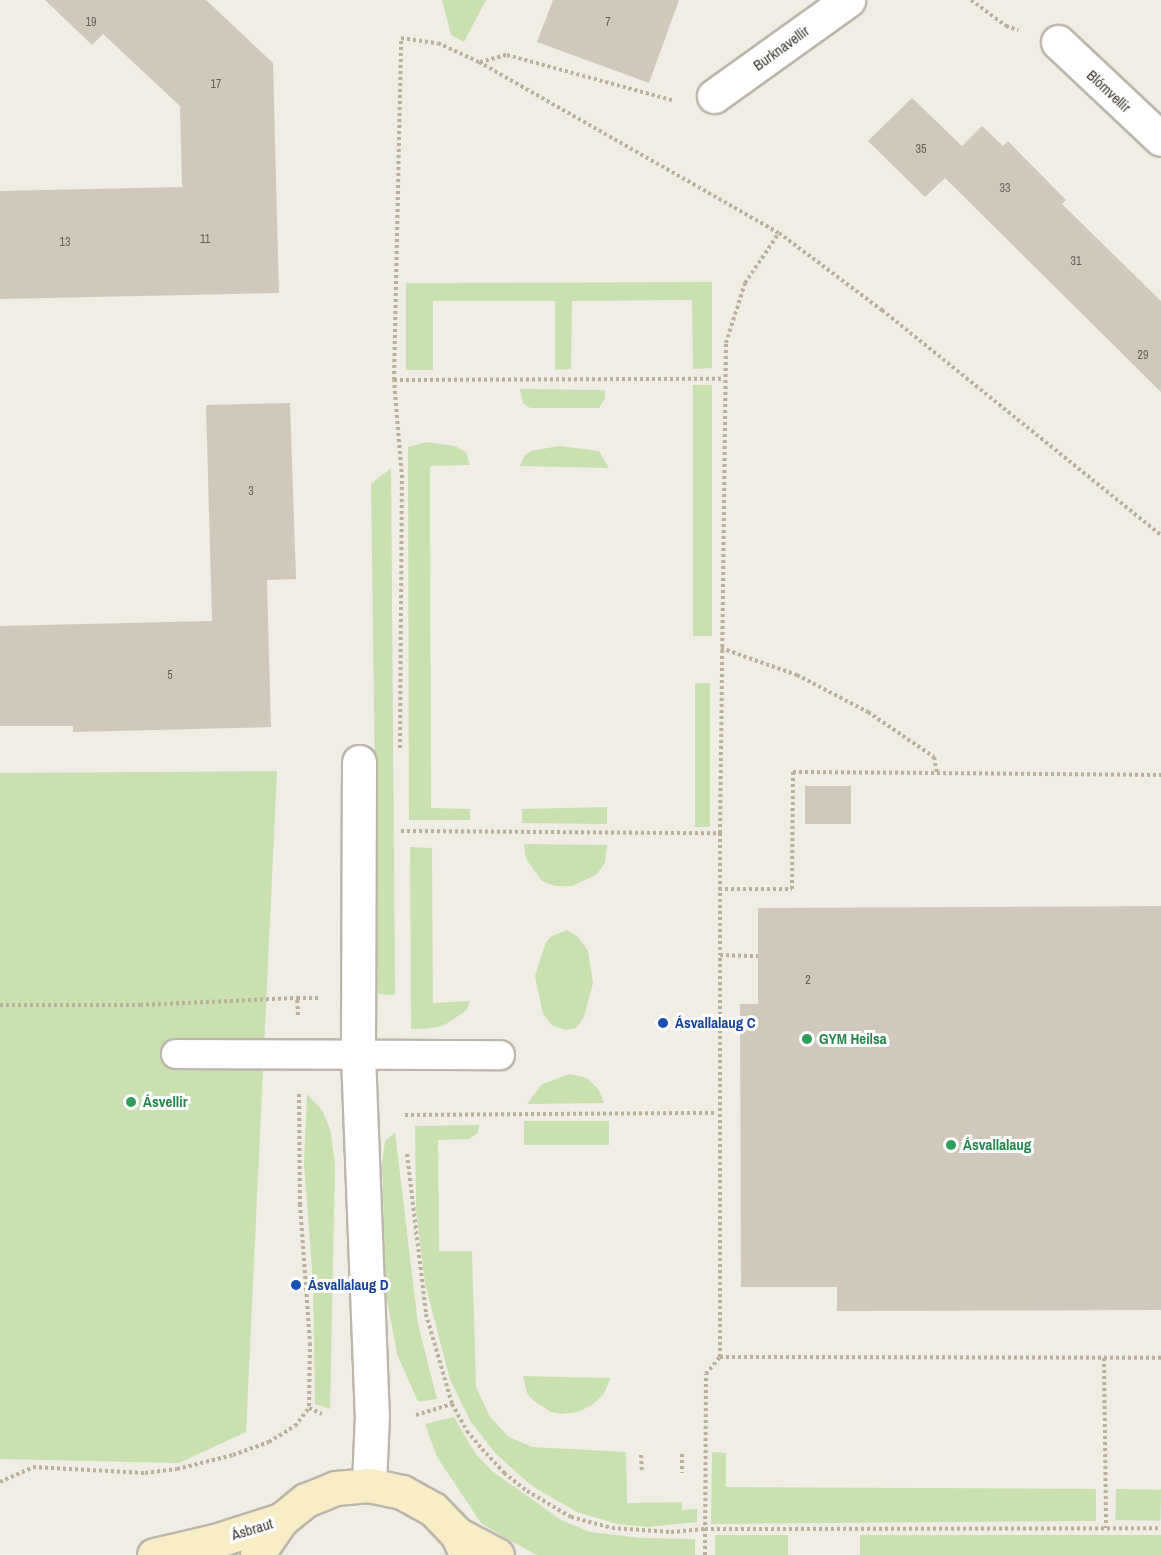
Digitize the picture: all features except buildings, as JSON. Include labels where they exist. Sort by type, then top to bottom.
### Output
[{"type":"street","name":"Burknavellir","points":[[714,96],[848,0]]},
{"type":"street","name":"Blómvellir","points":[[1058,42],[1161,139]]},
{"type":"street","points":[[359,762],[358,1055],[372,1415],[369,1485]]},
{"type":"street","points":[[257,1555],[280,1520],[306,1500],[336,1488],[369,1485],[402,1492],[433,1509],[462,1545],[497,1555]]},
{"type":"street","name":"Ásbraut","points":[[154,1555],[214,1541],[280,1520]]},
{"type":"lane","points":[[176,1054],[500,1055]]},
{"type":"path","points":[[971,0],[1006,26]]},
{"type":"path","points":[[400,749],[402,478],[394,380],[401,38],[438,43],[479,62],[779,233],[899,324],[1161,535]]},
{"type":"path","points":[[479,62],[507,55],[681,102],[714,96]]},
{"type":"path","points":[[705,1555],[706,1374],[720,1357],[717,1113],[724,379],[726,344],[745,283],[779,233]]},
{"type":"path","points":[[394,380],[724,379]]},
{"type":"path","points":[[721,648],[796,675],[868,712],[934,757],[937,773]]},
{"type":"path","points":[[719,890],[792,889],[793,772],[1161,774]]},
{"type":"path","points":[[400,820],[400,843]]},
{"type":"path","points":[[400,831],[720,833]]},
{"type":"path","points":[[720,955],[758,956]]},
{"type":"path","points":[[0,1005],[140,1005],[297,998]]},
{"type":"path","points":[[1,1482],[33,1467],[145,1473],[177,1469],[233,1455],[269,1442],[295,1425],[309,1408],[310,1343],[300,1204],[298,1055]]},
{"type":"path","points":[[403,1055],[405,1125]]},
{"type":"path","points":[[405,1115],[717,1113]]},
{"type":"path","points":[[407,1145],[426,1314],[452,1404],[467,1431],[504,1473],[540,1501],[571,1517],[612,1528],[671,1532],[705,1529],[1161,1528]]},
{"type":"path","points":[[720,1357],[1161,1358]]},
{"type":"path","points":[[1104,1358],[1106,1528]]},
{"type":"path","points":[[416,1415],[452,1404]]},
{"type":"path","points":[[309,1408],[322,1414]]},
{"type":"path","points":[[682,1454],[682,1473]]},
{"type":"path","points":[[641,1455],[642,1473]]},
{"type":"green space","points":[[442,0],[486,0],[464,42],[451,35]]},
{"type":"green space","points":[[712,282],[712,368],[693,369],[692,300],[572,301],[571,369],[555,370],[555,301],[433,301],[433,370],[406,370],[406,283]]},
{"type":"green space","points":[[693,385],[712,385],[712,636],[693,636]]},
{"type":"green space","points":[[520,389],[605,390],[605,398],[599,408],[530,408],[523,403]]},
{"type":"green space","points":[[426,442],[455,446],[466,452],[470,465],[430,466],[430,519],[431,808],[470,809],[470,820],[409,820],[408,447]]},
{"type":"green space","points":[[559,446],[599,451],[609,468],[520,466],[524,456],[531,451]]},
{"type":"green space","points":[[391,468],[395,995],[378,994],[371,484]]},
{"type":"green space","points":[[695,683],[710,683],[710,827],[695,827]]},
{"type":"green space","name":"Ásvellir","points":[[277,771],[246,1432],[179,1463],[0,1459],[0,773]]},
{"type":"green space","points":[[607,807],[607,824],[522,823],[522,809]]},
{"type":"green space","points":[[524,844],[607,845],[605,863],[596,875],[572,886],[555,886],[542,881],[526,859]]},
{"type":"green space","points":[[410,847],[432,848],[433,1003],[470,1001],[467,1010],[443,1026],[423,1029],[411,1029]]},
{"type":"green space","points":[[567,930],[578,937],[588,951],[593,983],[584,1017],[576,1028],[565,1030],[552,1025],[543,1014],[535,976],[546,942],[552,936]]},
{"type":"green space","points":[[570,1074],[587,1078],[599,1090],[604,1103],[527,1104],[542,1084]]},
{"type":"green space","points":[[307,1094],[322,1110],[330,1129],[335,1164],[330,1409],[315,1404],[313,1281],[304,1164]]},
{"type":"green space","points":[[524,1121],[609,1121],[609,1145],[524,1145]]},
{"type":"green space","points":[[479,1125],[478,1133],[469,1139],[438,1140],[439,1251],[472,1251],[476,1387],[490,1417],[509,1437],[532,1447],[626,1452],[627,1503],[682,1502],[682,1510],[697,1509],[697,1522],[648,1527],[617,1524],[577,1512],[532,1486],[496,1454],[471,1422],[450,1380],[425,1283],[416,1209],[415,1126]]},
{"type":"green space","points":[[395,1132],[418,1324],[437,1399],[418,1402],[397,1354],[386,1294],[382,1164],[385,1141]]},
{"type":"green space","points":[[523,1376],[611,1378],[603,1395],[592,1405],[578,1412],[561,1414],[551,1412],[534,1401],[527,1393]]},
{"type":"green space","points":[[454,1417],[475,1453],[492,1471],[561,1520],[590,1532],[641,1538],[695,1539],[695,1555],[537,1555],[509,1540],[481,1523],[437,1457],[425,1424]]},
{"type":"green space","points":[[712,1452],[726,1453],[726,1487],[1096,1489],[1096,1521],[711,1524]]},
{"type":"green space","points":[[1116,1489],[1161,1490],[1160,1521],[1115,1520]]},
{"type":"green space","points":[[715,1535],[788,1535],[788,1555],[715,1555]]},
{"type":"green space","points":[[860,1535],[1161,1535],[1161,1555],[860,1555]]},
{"type":"place","name":"Ásvallalaug C","points":[[663,1023]]},
{"type":"place","name":"GYM Heilsa","points":[[807,1039]]},
{"type":"place","name":"Ásvellir","points":[[131,1102]]},
{"type":"place","name":"Ásvallalaug","points":[[951,1145]]},
{"type":"place","name":"Ásvallalaug D","points":[[296,1285]]}]
